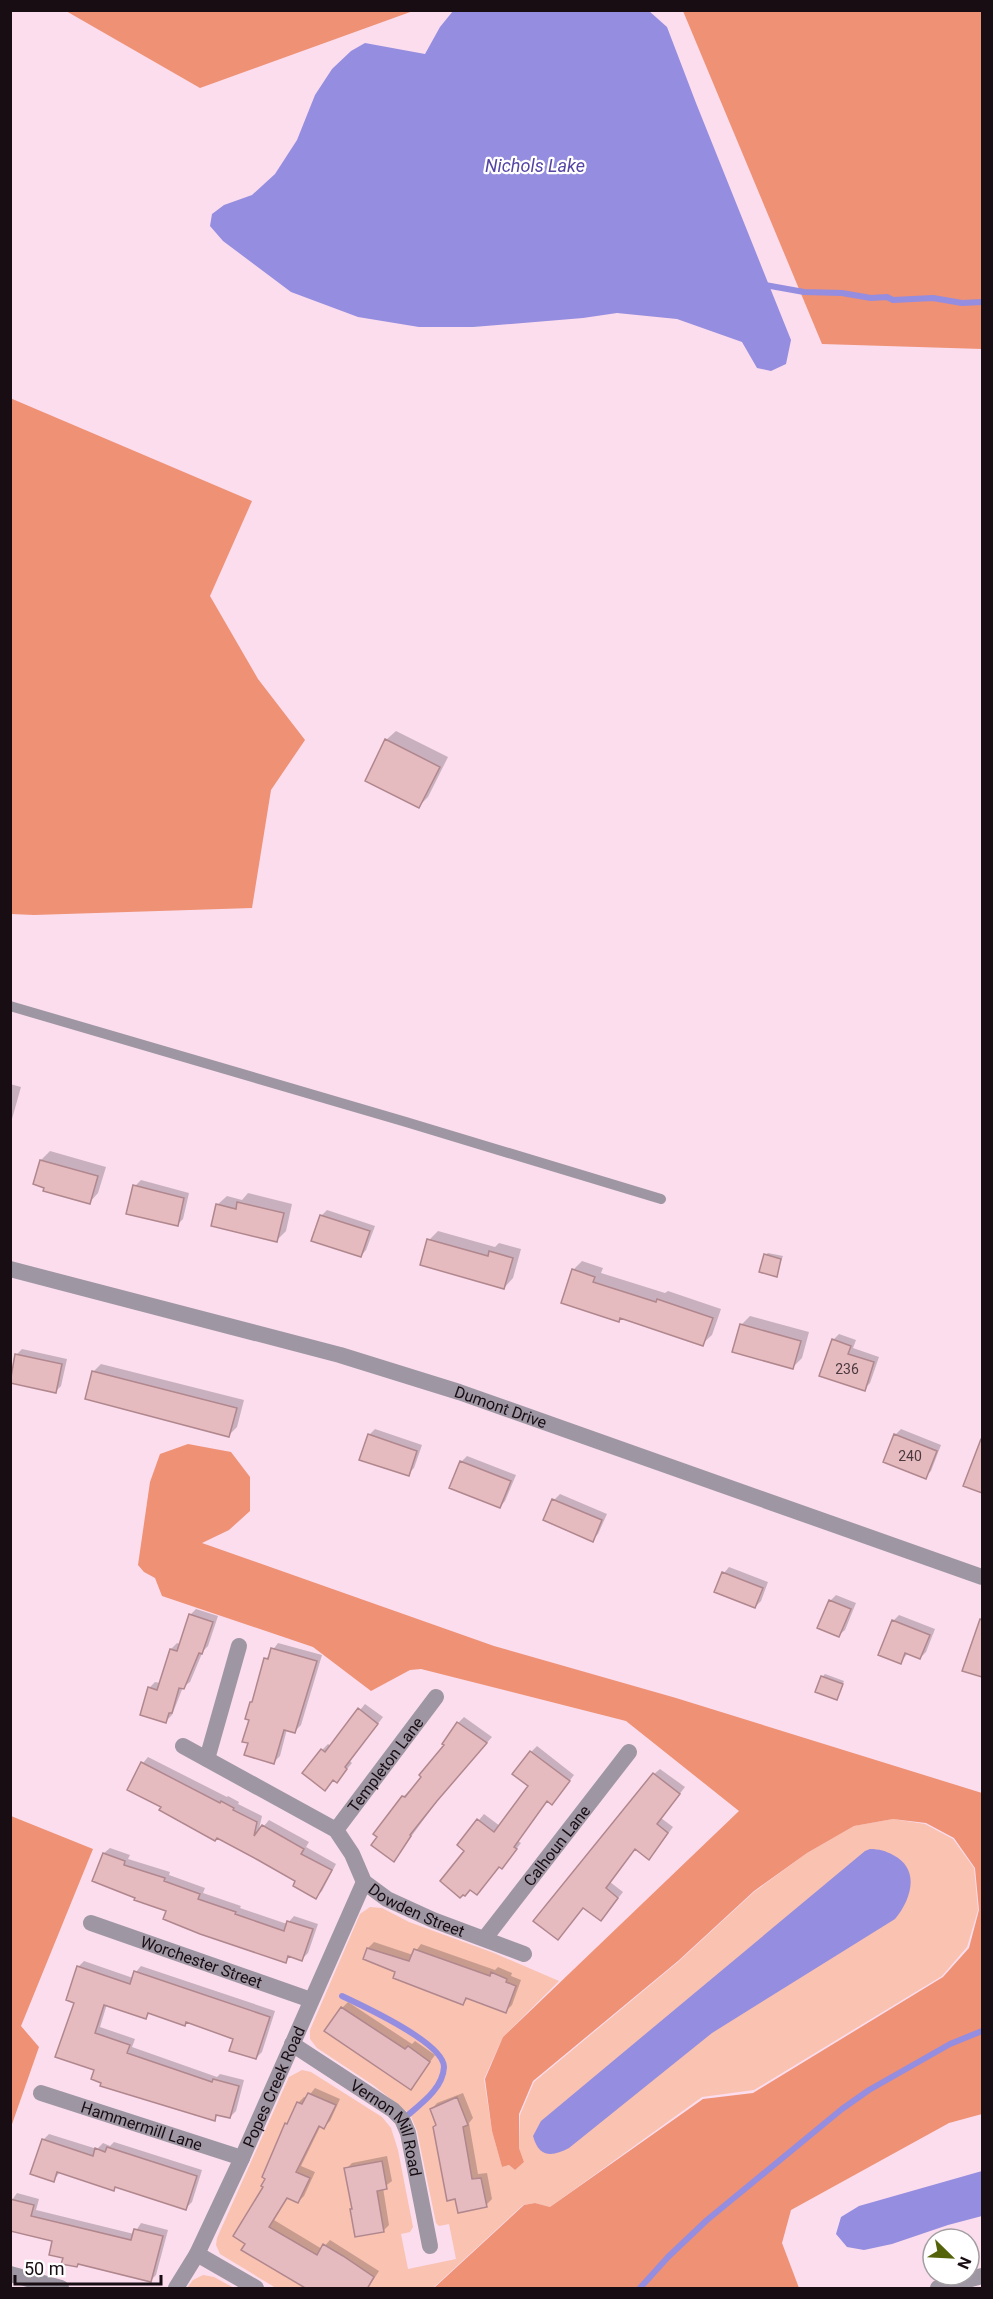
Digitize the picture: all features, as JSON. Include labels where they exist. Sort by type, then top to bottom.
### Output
[{"type":"street","name":"Dumont Drive","points":[[10,1269],[340,1355],[459,1392],[982,1577]]},
{"type":"street","points":[[207,1759],[239,1646]]},
{"type":"street","name":"Templeton Lane","points":[[336,1830],[436,1697]]},
{"type":"street","name":"Dowden Street","points":[[183,1746],[336,1830],[352,1854],[364,1881],[387,1899],[433,1920],[524,1954]]},
{"type":"street","name":"Calhoun Lane","points":[[484,1938],[630,1752]]},
{"type":"street","name":"Popes Creek Road","points":[[176,2289],[197,2254],[242,2158],[364,1881]]},
{"type":"street","name":"Worchester Street","points":[[91,1923],[311,2000]]},
{"type":"street","name":"Vernon Mill Road","points":[[292,2044],[393,2110],[402,2120],[408,2133],[430,2246]]},
{"type":"street","name":"Hammermill Lane","points":[[41,2093],[242,2158]]},
{"type":"street","points":[[197,2254],[256,2289]]},
{"type":"street","points":[[10,2274],[62,2289]]},
{"type":"street","points":[[938,2289],[982,2276]]},
{"type":"lane","points":[[10,1006],[661,1199]]},
{"type":"shaded area","points":[[66,11],[413,11],[200,88]]},
{"type":"shaded area","points":[[683,11],[982,11],[982,349],[822,344]]},
{"type":"shaded area","points":[[10,398],[252,501],[210,596],[258,679],[305,740],[271,790],[252,908],[11,914]]},
{"type":"shaded area","points":[[188,1444],[231,1452],[250,1477],[250,1511],[229,1530],[202,1543],[494,1646],[676,1698],[982,1793],[982,2114],[949,2123],[791,2210],[782,2243],[799,2288],[434,2288],[524,2205],[535,2203],[550,2207],[703,2099],[753,2093],[943,1977],[969,1948],[979,1910],[975,1868],[954,1838],[926,1823],[893,1819],[854,1826],[807,1853],[754,1891],[678,1961],[533,2081],[519,2114],[519,2148],[524,2162],[515,2170],[509,2165],[502,2167],[492,2131],[485,2079],[503,2037],[739,1811],[626,1721],[421,1669],[410,1670],[371,1691],[313,1647],[162,1596],[155,1578],[144,1572],[138,1565],[150,1482],[160,1454]]},
{"type":"shaded area","points":[[11,1816],[93,1849],[21,2026],[39,2047],[11,2127]]},
{"type":"shaded area","points":[[893,1819],[925,1824],[953,1839],[974,1868],[978,1910],[967,1947],[942,1976],[754,2090],[702,2097],[550,2207],[535,2203],[523,2205],[433,2288],[276,2288],[220,2254],[216,2245],[217,2238],[289,2077],[302,2070],[311,2072],[382,2117],[391,2128],[398,2150],[413,2227],[410,2232],[401,2234],[408,2269],[456,2259],[449,2224],[439,2226],[436,2223],[417,2131],[410,2114],[373,2085],[317,2048],[310,2039],[310,2030],[360,1914],[370,1907],[382,1908],[409,1922],[494,1953],[559,1981],[503,2037],[484,2079],[492,2131],[502,2167],[509,2165],[515,2170],[524,2162],[519,2148],[520,2115],[534,2082],[678,1962],[754,1892],[807,1853],[854,1826]]},
{"type":"shaded area","points":[[203,2275],[214,2277],[234,2288],[187,2288],[193,2280]]},
{"type":"water","name":"Nichols Lake","points":[[453,11],[649,11],[667,27],[791,340],[786,364],[771,371],[757,368],[742,342],[677,319],[617,313],[473,327],[419,327],[358,317],[291,292],[223,241],[210,226],[212,214],[224,205],[252,195],[275,174],[297,140],[315,95],[332,69],[351,51],[365,43],[425,54],[440,27]]},
{"type":"water","points":[[870,1849],[890,1854],[902,1861],[910,1876],[909,1894],[895,1919],[712,2033],[569,2148],[547,2154],[539,2148],[533,2136],[541,2121]]},
{"type":"water","points":[[982,2171],[982,2216],[942,2227],[921,2227],[921,2234],[892,2244],[864,2250],[847,2247],[836,2234],[841,2217],[859,2206]]},
{"type":"building","points":[[385,739],[440,767],[419,808],[365,781]]},
{"type":"building","points":[[40,1160],[98,1176],[90,1204],[43,1191],[44,1188],[33,1184]]},
{"type":"building","points":[[133,1185],[184,1198],[178,1226],[126,1214]]},
{"type":"building","points":[[237,1202],[284,1213],[277,1242],[211,1226],[216,1204],[236,1209]]},
{"type":"building","points":[[320,1215],[370,1231],[361,1257],[311,1241]]},
{"type":"building","points":[[427,1239],[488,1256],[489,1251],[513,1258],[504,1289],[420,1265]]},
{"type":"building","points":[[764,1254],[781,1259],[777,1277],[759,1272]]},
{"type":"building","points":[[572,1269],[595,1277],[593,1282],[656,1302],[657,1299],[713,1318],[703,1346],[620,1318],[619,1322],[561,1303]]},
{"type":"building","points":[[740,1324],[801,1341],[793,1369],[732,1352]]},
{"type":"building","points":[[832,1339],[851,1346],[848,1354],[874,1362],[865,1391],[819,1376]]},
{"type":"building","points":[[15,1354],[62,1364],[56,1393],[10,1383]]},
{"type":"building","points":[[92,1371],[237,1408],[229,1437],[85,1399]]},
{"type":"building","points":[[368,1434],[417,1451],[409,1476],[359,1460]]},
{"type":"building","points":[[894,1434],[937,1451],[926,1479],[883,1462]]},
{"type":"building","points":[[982,1439],[982,1493],[963,1486]]},
{"type":"building","points":[[460,1461],[511,1481],[500,1508],[449,1488]]},
{"type":"building","points":[[552,1499],[602,1520],[593,1542],[543,1520]]},
{"type":"building","points":[[722,1572],[763,1588],[755,1608],[714,1592]]},
{"type":"building","points":[[829,1600],[851,1609],[839,1637],[817,1628]]},
{"type":"building","points":[[189,1614],[213,1622],[202,1654],[199,1653],[184,1689],[179,1688],[172,1713],[169,1713],[166,1723],[140,1715],[148,1687],[157,1690],[170,1649],[177,1651]]},
{"type":"building","points":[[980,1619],[982,1620],[982,1677],[962,1671]]},
{"type":"building","points":[[892,1620],[930,1635],[920,1659],[905,1653],[901,1664],[878,1655]]},
{"type":"building","points":[[271,1648],[317,1661],[295,1733],[284,1730],[274,1764],[244,1755],[248,1743],[242,1742],[249,1720],[245,1719],[250,1702],[252,1702],[264,1658],[268,1659]]},
{"type":"building","points":[[821,1676],[843,1684],[837,1700],[815,1692]]},
{"type":"building","points":[[358,1708],[378,1724],[345,1767],[347,1769],[337,1783],[333,1780],[325,1791],[302,1773],[321,1749],[325,1752]]},
{"type":"building","points":[[457,1722],[487,1743],[410,1835],[394,1862],[371,1845],[377,1837],[373,1834],[402,1796],[405,1797],[421,1777],[419,1775],[444,1745],[442,1744]]},
{"type":"building","points":[[530,1751],[570,1781],[552,1805],[547,1801],[514,1847],[517,1849],[502,1869],[499,1867],[477,1895],[470,1890],[460,1898],[440,1881],[464,1851],[457,1845],[477,1819],[494,1832],[528,1786],[512,1774]]},
{"type":"building","points":[[141,1762],[220,1803],[221,1801],[257,1822],[254,1836],[262,1825],[304,1849],[301,1854],[332,1870],[316,1899],[293,1886],[295,1881],[217,1838],[215,1841],[159,1810],[161,1807],[127,1790]]},
{"type":"building","points":[[653,1773],[680,1794],[657,1824],[668,1833],[649,1860],[635,1849],[606,1888],[618,1898],[601,1921],[583,1908],[558,1940],[533,1921]]},
{"type":"building","points":[[103,1853],[125,1861],[124,1865],[165,1878],[164,1881],[200,1894],[198,1899],[236,1912],[235,1914],[284,1931],[287,1921],[313,1929],[302,1961],[288,1956],[286,1963],[200,1934],[163,1919],[166,1911],[134,1900],[135,1898],[92,1881]]},
{"type":"building","points":[[367,1948],[409,1961],[414,1949],[490,1976],[491,1972],[516,1986],[506,2013],[466,1998],[463,2005],[393,1978],[395,1972],[363,1959]]},
{"type":"building","points":[[77,1966],[130,1984],[134,1971],[270,2017],[256,2059],[229,2051],[233,2039],[186,2022],[185,2026],[148,2013],[146,2019],[104,2005],[95,2033],[130,2045],[127,2053],[212,2082],[213,2079],[239,2086],[230,2118],[216,2115],[215,2121],[100,2086],[101,2083],[91,2079],[94,2070],[55,2057],[74,2003],[66,2000]]},
{"type":"building","points":[[341,2007],[405,2049],[408,2046],[430,2062],[411,2090],[324,2031]]},
{"type":"building","points":[[308,2093],[336,2105],[324,2129],[319,2126],[296,2172],[310,2178],[298,2203],[287,2198],[269,2227],[317,2255],[323,2244],[343,2256],[374,2277],[367,2289],[307,2289],[241,2250],[245,2244],[233,2236],[263,2187],[261,2186],[265,2179],[262,2177],[285,2123],[287,2124],[297,2102],[302,2104]]},
{"type":"building","points":[[457,2097],[468,2125],[463,2127],[472,2179],[481,2178],[487,2207],[458,2213],[455,2199],[447,2201],[433,2127],[436,2125],[430,2109]]},
{"type":"building","points":[[42,2139],[93,2156],[95,2148],[105,2152],[107,2147],[197,2176],[186,2210],[115,2187],[114,2191],[57,2172],[54,2182],[30,2174]]},
{"type":"building","points":[[382,2161],[387,2189],[377,2191],[384,2232],[355,2237],[344,2168]]},
{"type":"building","points":[[10,2199],[34,2205],[31,2216],[131,2240],[134,2229],[163,2236],[151,2282],[78,2264],[77,2267],[61,2264],[63,2258],[49,2255],[52,2241],[10,2231]]},
{"type":"waterway","points":[[765,285],[804,292],[842,293],[871,298],[887,297],[893,300],[933,298],[962,303],[982,302]]},
{"type":"waterway","points":[[342,1996],[401,2026],[431,2047],[440,2057],[444,2067],[440,2082],[431,2094],[408,2115]]},
{"type":"waterway","points":[[640,2288],[668,2257],[707,2220],[842,2109],[869,2090],[950,2044],[982,2031]]}]
